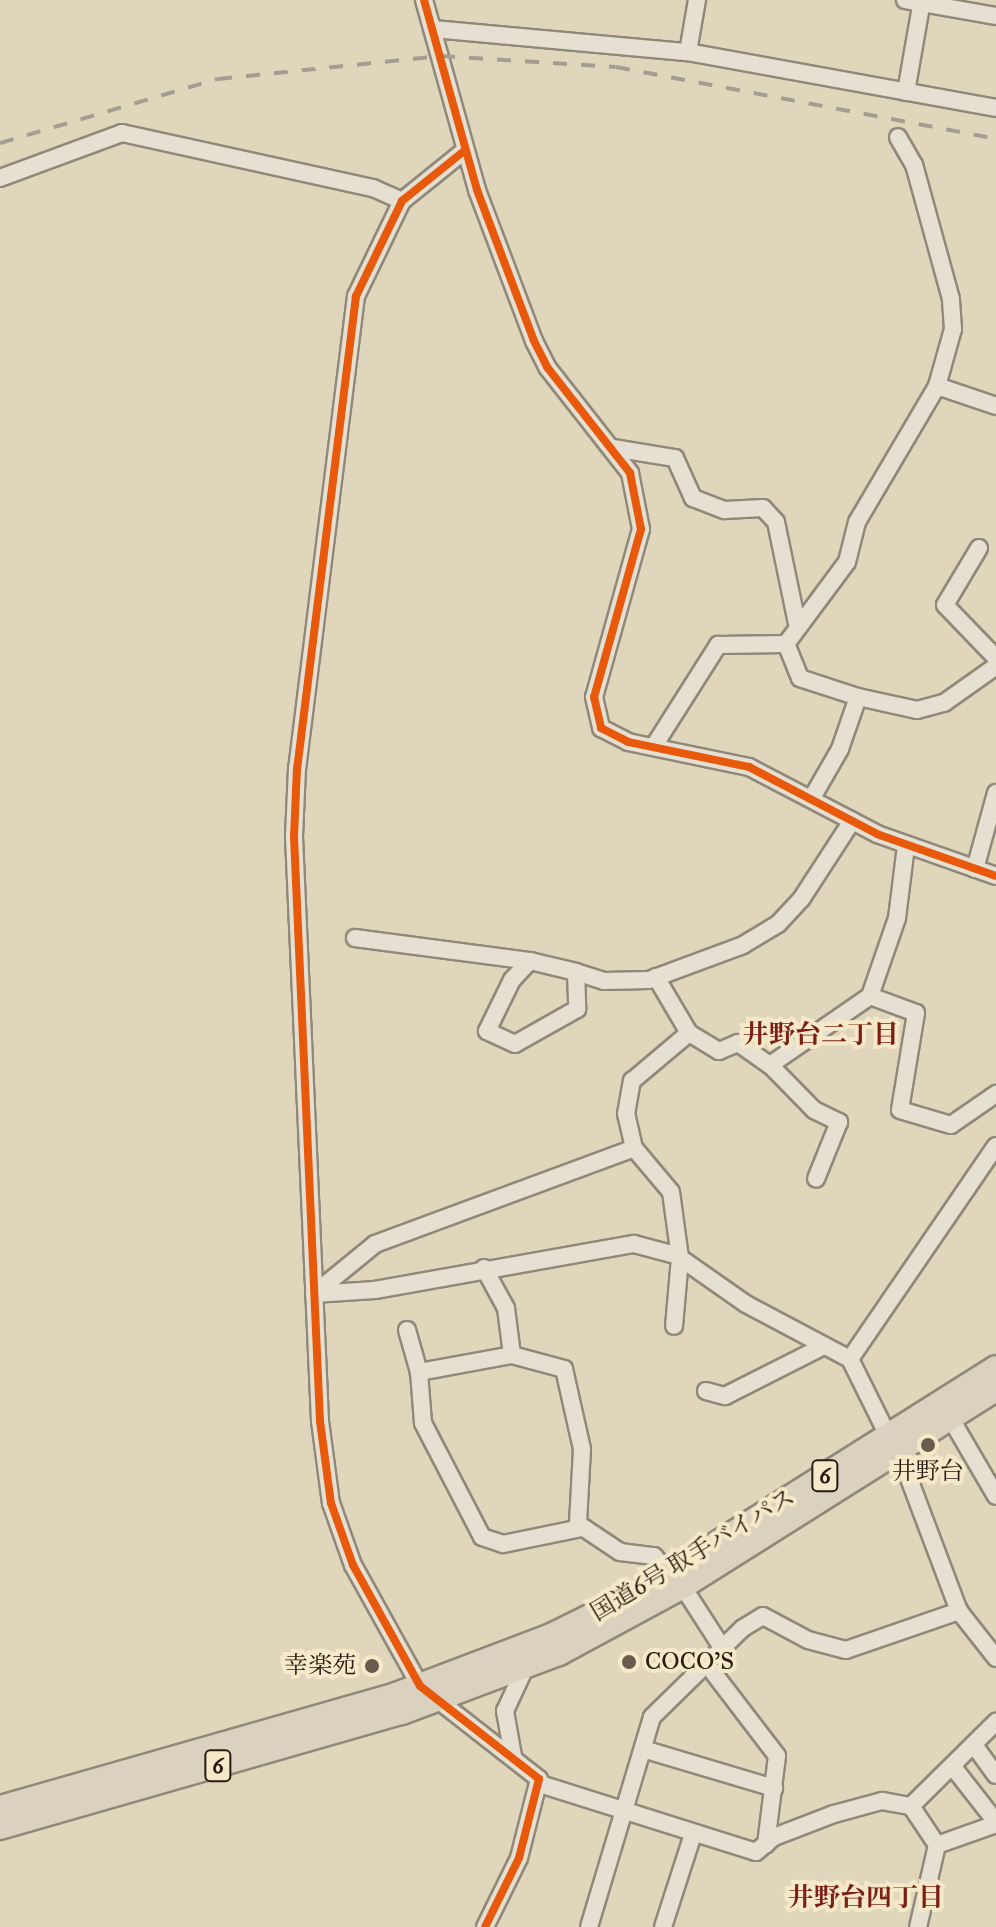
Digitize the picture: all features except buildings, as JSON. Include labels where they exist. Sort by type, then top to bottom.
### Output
[{"type":"highway","name":"国道6号 取手バイパス","points":[[0,1807],[525,1668],[676,1580],[891,1446],[996,1367]]},
{"type":"highway","name":"国道6号 取手バイパス","points":[[891,1446],[951,1419],[996,1390]]},
{"type":"highway","name":"国道6号 取手バイパス","points":[[0,1828],[428,1694],[676,1580]]},
{"type":"street","points":[[424,0],[464,151],[547,367],[630,473],[641,529],[594,697],[601,728],[628,742],[749,767],[813,796],[852,821],[906,846],[996,876]]},
{"type":"street","points":[[688,52],[697,0]]},
{"type":"street","points":[[905,0],[996,16]]},
{"type":"street","points":[[906,92],[922,2]]},
{"type":"street","points":[[433,29],[688,52],[996,108]]},
{"type":"street","points":[[0,178],[122,133],[373,188],[402,201]]},
{"type":"street","points":[[786,644],[797,623],[847,562],[857,522],[937,386],[953,329],[951,299],[914,165],[898,137]]},
{"type":"street","points":[[464,151],[402,201],[356,296],[295,798],[314,1294],[331,1503],[353,1565],[428,1694],[536,1773],[540,1784],[515,1868],[485,1927]]},
{"type":"street","points":[[937,386],[996,406]]},
{"type":"street","points":[[613,448],[675,458],[693,498],[725,510],[763,508],[776,522],[797,623]]},
{"type":"street","points":[[979,548],[945,605],[996,658]]},
{"type":"street","points":[[654,746],[718,645],[786,644]]},
{"type":"street","points":[[786,644],[800,678],[858,697],[917,710],[944,703],[996,666]]},
{"type":"street","points":[[813,796],[840,749],[858,697]]},
{"type":"street","points":[[975,869],[996,793]]},
{"type":"street","points":[[355,938],[530,961],[604,981],[656,977],[743,945],[778,924],[852,821]]},
{"type":"street","points":[[770,1065],[870,996],[897,918],[906,846]]},
{"type":"street","points":[[530,961],[512,980],[487,1031],[515,1044],[577,1009],[576,972]]},
{"type":"street","points":[[656,977],[689,1033],[719,1051],[738,1043],[770,1065],[814,1110],[839,1122],[816,1179]]},
{"type":"street","points":[[870,996],[916,1013],[900,1110],[951,1125],[996,1094]]},
{"type":"street","points":[[674,1326],[680,1258],[671,1192],[634,1148],[626,1114],[632,1081],[689,1033]]},
{"type":"street","points":[[850,1359],[996,1146]]},
{"type":"street","points":[[314,1294],[375,1244],[634,1148]]},
{"type":"street","points":[[314,1294],[375,1290],[484,1268],[634,1244],[680,1258],[850,1359],[891,1446],[959,1611],[996,1658]]},
{"type":"street","points":[[484,1268],[506,1308],[512,1355]]},
{"type":"street","points":[[407,1330],[419,1372],[423,1423],[482,1537],[503,1544],[581,1528],[620,1552],[654,1556],[676,1580],[723,1649]]},
{"type":"street","points":[[706,1391],[725,1396],[824,1346]]},
{"type":"street","points":[[419,1372],[512,1355],[564,1369],[582,1449],[581,1528]]},
{"type":"street","points":[[951,1419],[996,1496]]},
{"type":"street","points":[[589,1927],[652,1717],[709,1667],[723,1649],[763,1616],[808,1640],[846,1650],[959,1611]]},
{"type":"street","points":[[709,1667],[777,1756],[766,1844]]},
{"type":"street","points":[[513,1757],[505,1711],[525,1668]]},
{"type":"street","points":[[911,1806],[996,1722]]},
{"type":"street","points":[[974,1745],[996,1775]]},
{"type":"street","points":[[643,1749],[774,1788]]},
{"type":"street","points":[[937,1845],[996,1823],[953,1767]]},
{"type":"street","points":[[540,1784],[756,1852],[766,1844],[882,1801],[911,1806],[937,1845],[918,1927]]},
{"type":"street","points":[[663,1927],[693,1834]]},
{"type":"railway","points":[[0,143],[218,79],[441,56],[616,67],[996,139]]},
{"type":"cycle path","points":[[424,0],[477,190],[534,341],[547,367],[630,473],[641,529],[594,697],[601,728],[628,742],[749,767],[877,834],[996,876]]},
{"type":"cycle path","points":[[464,151],[402,201],[356,296],[297,768],[294,837],[320,1421],[331,1503],[353,1565],[420,1686],[539,1779],[519,1858],[485,1927]]},
{"type":"place","name":"井野台","points":[[928,1445]]},
{"type":"place","name":"COCO’S","points":[[629,1662]]},
{"type":"place","name":"幸楽苑","points":[[372,1666]]},
{"type":"district","name":"井野台二丁目","points":[[821,1035]]},
{"type":"district","name":"井野台四丁目","points":[[866,1898]]}]
